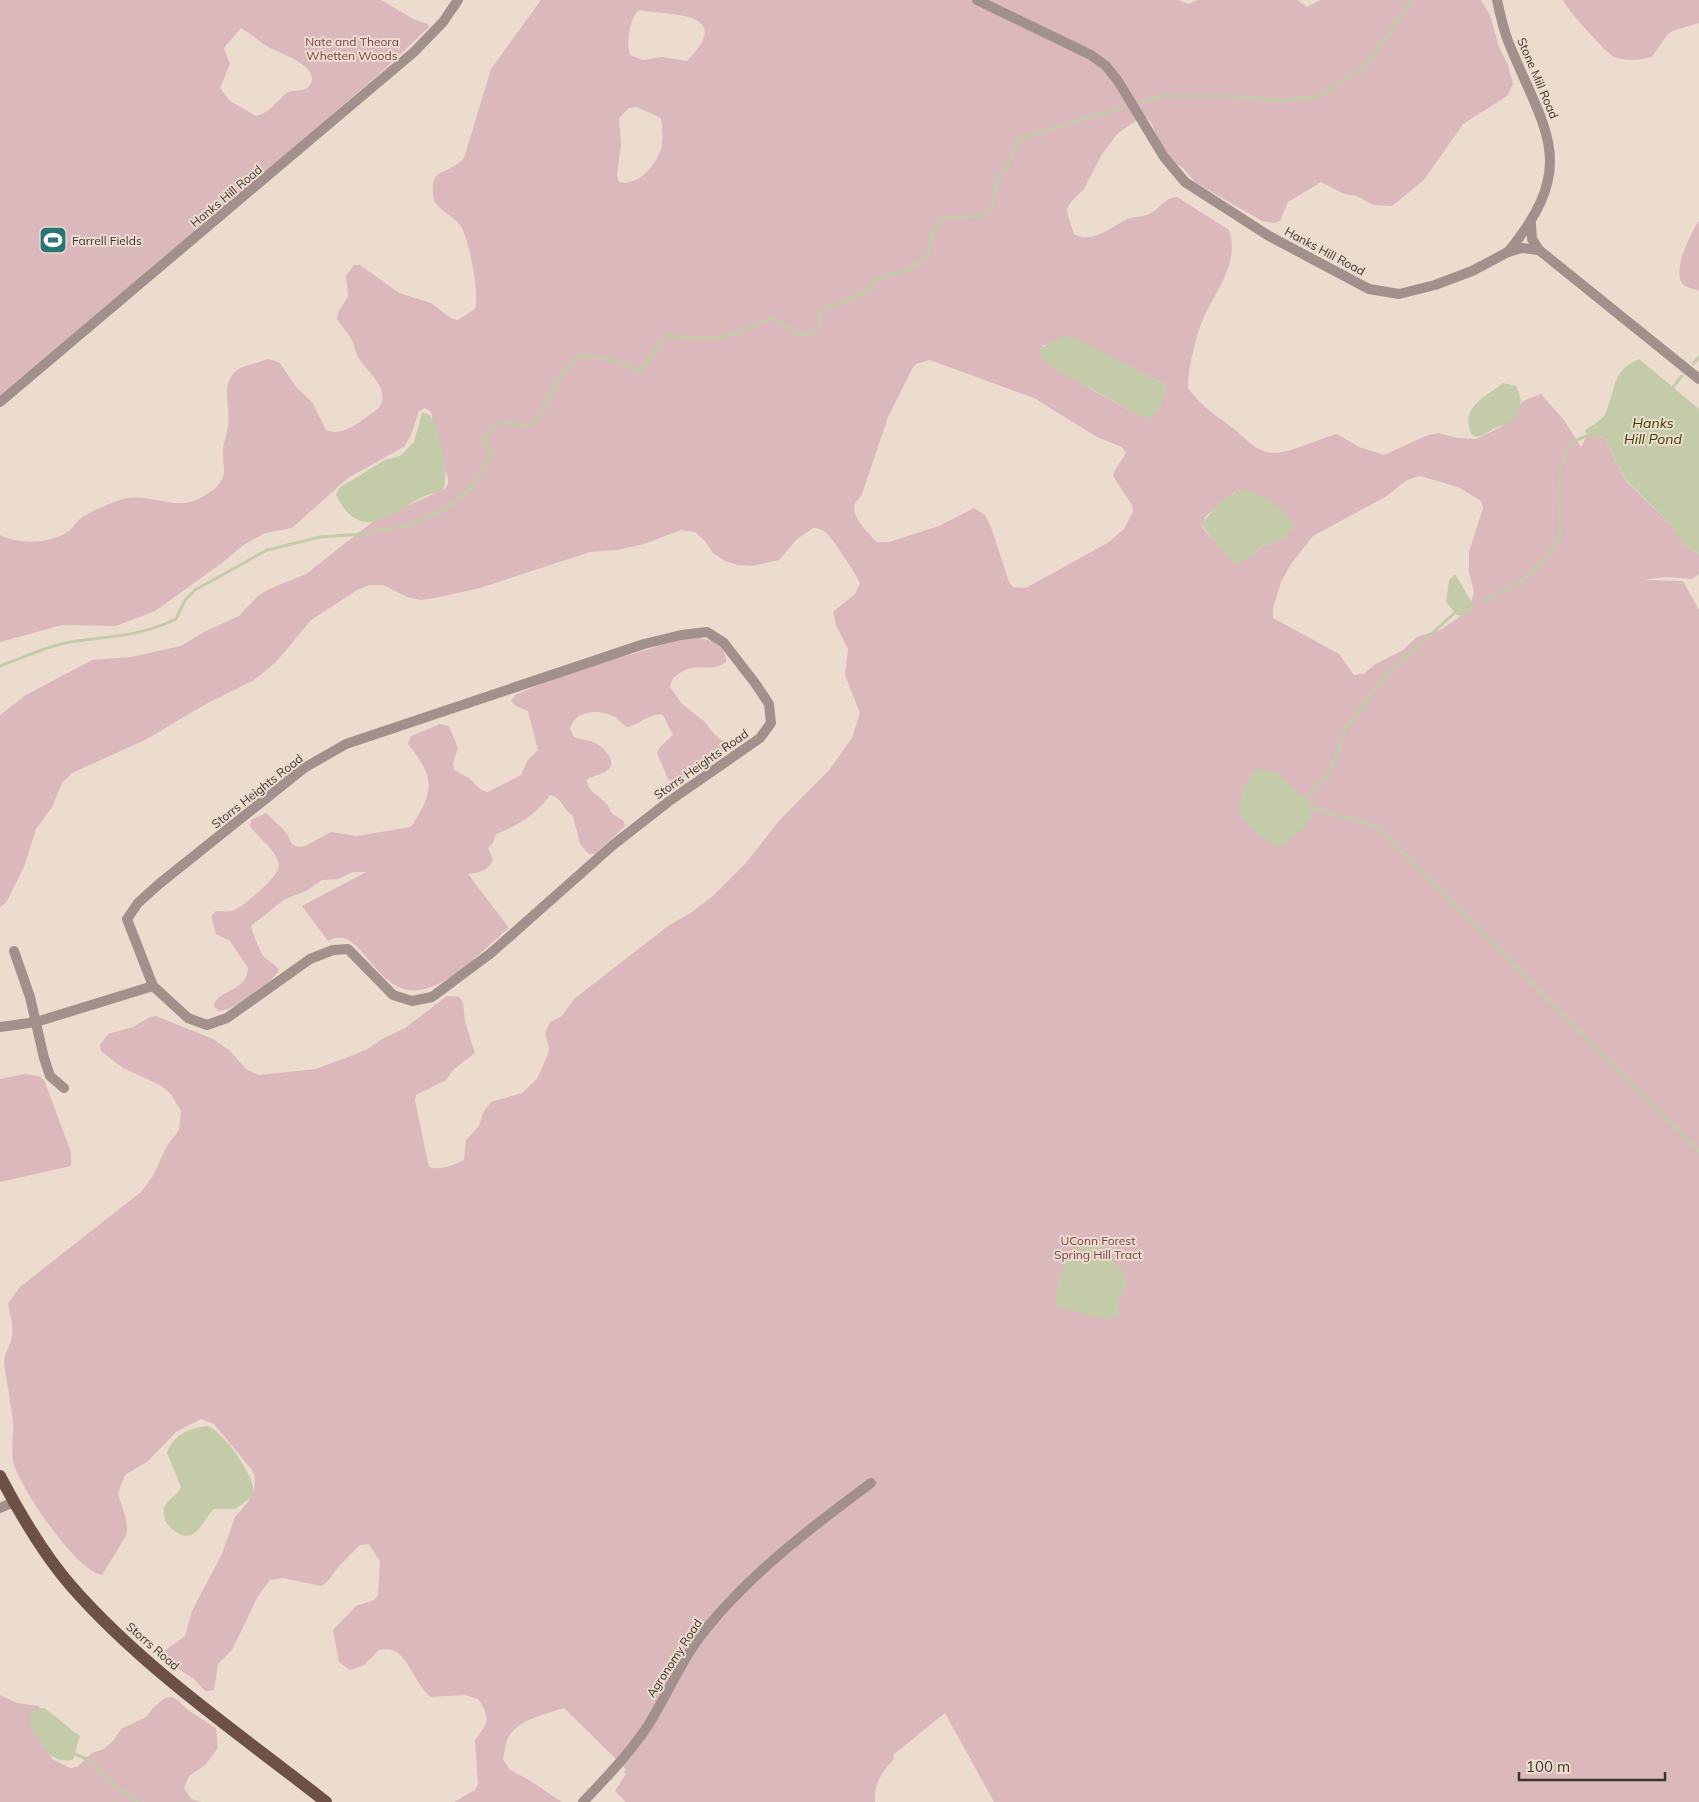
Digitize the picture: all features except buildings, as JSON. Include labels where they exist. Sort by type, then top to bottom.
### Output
[{"type":"main road","name":"Storrs Road","points":[[0,1476],[14,1502],[71,1586],[103,1620],[151,1664],[326,1802]]},
{"type":"street","name":"Hanks Hill Road","points":[[0,402],[414,52],[443,22],[458,0]]},
{"type":"street","name":"Hanks Hill Road","points":[[978,0],[1091,55],[1106,66],[1118,81],[1164,157],[1185,182],[1269,236],[1336,273],[1369,288],[1399,294],[1434,285],[1472,271],[1508,252],[1522,248],[1539,250]]},
{"type":"street","name":"Stone Mill Road","points":[[1497,0],[1506,35],[1541,115],[1550,146],[1549,175],[1531,224],[1508,252]]},
{"type":"street","points":[[1531,224],[1532,239],[1539,250],[1699,379]]},
{"type":"street","name":"Storrs Heights Road","points":[[707,632],[724,643],[768,704],[771,722],[760,738],[668,802],[621,839],[491,953],[432,996],[412,1001],[393,995],[348,949],[333,950],[310,959],[227,1018],[207,1025],[188,1018],[153,986],[127,919],[138,903],[304,768],[346,744],[634,647],[681,634],[707,632]]},
{"type":"street","points":[[14,951],[30,997],[50,1076],[64,1088]]},
{"type":"street","points":[[0,1027],[36,1022],[153,986]]},
{"type":"street","name":"Agronomy Road","points":[[583,1802],[610,1774],[645,1729],[684,1661],[711,1623],[758,1574],[871,1483]]},
{"type":"street","points":[[0,1508],[14,1502]]},
{"type":"green space","name":"Nate and Theora Whetten Woods","points":[[0,0],[381,0],[415,20],[428,24],[429,27],[388,66],[258,179],[0,395]],"holes":[[[241,28],[270,48],[298,61],[310,71],[312,77],[309,86],[303,90],[287,93],[269,109],[256,116],[230,101],[220,88],[230,64],[224,48]]]},
{"type":"green space","name":"UConn Forest Spring Hill Tract","points":[[541,0],[1178,0],[1189,4],[1197,0],[1297,0],[1307,7],[1320,0],[1481,0],[1490,15],[1499,47],[1508,65],[1513,84],[1507,96],[1463,124],[1423,181],[1392,206],[1373,205],[1357,196],[1344,194],[1321,182],[1288,202],[1280,221],[1274,223],[1262,221],[1196,183],[1183,168],[1172,161],[1158,140],[1151,122],[1146,118],[1140,118],[1118,133],[1102,154],[1084,189],[1070,203],[1067,209],[1074,234],[1088,237],[1102,233],[1128,219],[1149,214],[1166,201],[1177,197],[1229,230],[1232,253],[1226,275],[1204,316],[1195,342],[1188,388],[1208,409],[1260,450],[1275,453],[1283,452],[1337,434],[1359,447],[1384,455],[1426,436],[1438,433],[1457,438],[1476,439],[1501,427],[1512,417],[1523,401],[1541,394],[1564,420],[1581,447],[1587,435],[1604,438],[1626,481],[1671,525],[1686,547],[1699,554],[1699,574],[1692,579],[1666,577],[1643,580],[1683,581],[1699,610],[1699,1802],[994,1802],[945,1713],[893,1755],[894,1759],[882,1773],[877,1784],[875,1802],[626,1802],[615,1791],[626,1774],[624,1772],[626,1769],[564,1708],[526,1721],[514,1730],[507,1741],[503,1759],[510,1770],[562,1802],[454,1802],[475,1790],[478,1784],[475,1740],[483,1729],[487,1716],[478,1699],[465,1695],[431,1697],[396,1651],[379,1650],[364,1665],[350,1670],[339,1662],[333,1630],[356,1606],[374,1600],[378,1595],[380,1562],[369,1544],[360,1545],[340,1565],[327,1582],[321,1586],[283,1578],[270,1580],[258,1596],[232,1650],[218,1664],[214,1690],[205,1691],[193,1678],[178,1669],[163,1655],[163,1652],[185,1636],[192,1611],[222,1554],[235,1517],[248,1502],[254,1490],[255,1477],[252,1470],[214,1424],[201,1419],[176,1432],[148,1461],[125,1475],[118,1493],[127,1525],[126,1536],[102,1575],[91,1570],[78,1559],[51,1528],[19,1477],[13,1460],[13,1423],[4,1363],[12,1332],[8,1304],[20,1287],[141,1192],[153,1176],[167,1146],[179,1130],[181,1111],[171,1094],[160,1085],[123,1068],[101,1051],[100,1045],[108,1034],[133,1027],[150,1017],[156,1016],[213,1039],[229,1050],[246,1069],[258,1075],[316,1069],[366,1050],[382,1039],[405,1028],[447,996],[459,997],[463,1002],[465,1022],[475,1053],[454,1069],[446,1080],[416,1095],[415,1101],[429,1167],[442,1168],[456,1164],[464,1160],[466,1140],[479,1126],[483,1113],[491,1102],[522,1093],[537,1079],[548,1054],[549,1047],[545,1034],[550,1022],[562,1016],[574,999],[668,926],[692,912],[714,895],[745,864],[779,821],[830,769],[852,738],[860,713],[845,675],[848,649],[836,625],[833,612],[855,594],[860,583],[833,541],[825,532],[818,528],[813,528],[797,539],[779,560],[752,566],[738,565],[725,561],[713,553],[705,541],[695,532],[681,530],[644,544],[617,550],[590,552],[480,588],[435,598],[421,600],[407,597],[383,585],[369,585],[357,590],[311,620],[276,662],[254,680],[204,705],[147,739],[72,773],[62,783],[52,807],[36,829],[24,867],[6,903],[0,907],[0,715],[26,695],[92,660],[131,657],[181,646],[204,632],[239,616],[258,596],[269,589],[306,574],[375,520],[445,489],[448,484],[448,477],[442,464],[431,412],[425,408],[419,411],[405,446],[348,478],[292,528],[265,533],[242,546],[222,563],[155,611],[116,626],[62,625],[0,642],[0,535],[25,542],[44,541],[62,535],[88,514],[122,499],[138,497],[184,503],[194,501],[209,493],[216,488],[224,474],[223,449],[229,419],[228,383],[239,369],[267,359],[279,362],[297,388],[312,402],[326,430],[333,432],[347,429],[379,408],[382,402],[381,389],[359,358],[353,342],[337,319],[338,313],[348,296],[346,276],[354,265],[360,265],[399,293],[431,303],[452,319],[458,320],[475,309],[475,280],[467,241],[460,225],[434,201],[433,189],[436,176],[464,158],[491,69]],"holes":[[[639,10],[681,15],[702,24],[705,32],[700,44],[687,61],[662,57],[643,60],[630,55],[628,44],[629,31]],[[637,107],[661,118],[662,125],[662,145],[655,162],[639,178],[626,183],[619,182],[617,176],[621,144],[619,118],[629,108]],[[1044,345],[1094,348],[1164,384],[1151,418],[1139,415],[1094,391],[1040,356],[1040,349]],[[930,360],[1034,398],[1097,437],[1122,447],[1126,453],[1113,476],[1132,505],[1133,512],[1124,529],[1109,542],[1026,588],[1013,587],[1009,582],[991,527],[985,515],[974,508],[939,526],[889,542],[877,542],[865,530],[855,514],[855,504],[862,494],[888,417],[916,364]],[[1420,476],[1458,487],[1481,501],[1483,508],[1469,552],[1469,572],[1474,592],[1469,610],[1442,629],[1417,637],[1403,650],[1374,665],[1365,673],[1354,675],[1339,654],[1273,618],[1273,608],[1281,582],[1291,564],[1313,536],[1385,497],[1407,480]],[[1235,492],[1284,539],[1262,547],[1247,559],[1225,553],[1202,526],[1205,517]]]},
{"type":"green space","points":[[1563,0],[1699,0],[1699,23],[1672,31],[1667,35],[1652,57],[1623,59],[1614,57],[1603,48]]},
{"type":"green space","points":[[1699,221],[1699,291],[1684,285],[1680,280],[1679,272],[1683,253]]},
{"type":"green space","points":[[699,638],[709,640],[718,645],[726,656],[726,662],[717,667],[686,669],[673,678],[670,687],[682,704],[704,721],[715,735],[728,745],[728,748],[693,767],[687,776],[673,783],[668,779],[657,753],[660,747],[673,735],[663,715],[654,715],[627,727],[612,715],[605,713],[590,712],[578,717],[570,728],[574,737],[590,741],[604,749],[611,761],[607,771],[587,779],[587,783],[610,811],[622,820],[625,826],[595,854],[589,854],[580,844],[573,816],[557,798],[550,795],[526,819],[496,834],[493,843],[488,848],[493,860],[489,867],[483,871],[468,874],[509,928],[458,972],[425,989],[408,990],[393,984],[381,974],[351,941],[340,938],[328,941],[302,906],[366,872],[353,872],[338,879],[322,880],[306,891],[285,899],[251,926],[262,954],[279,970],[269,982],[242,1001],[225,1010],[219,1011],[214,1007],[214,1003],[219,998],[244,981],[248,968],[230,941],[216,934],[211,916],[216,911],[232,911],[244,904],[267,884],[279,866],[275,855],[250,826],[251,820],[266,813],[286,832],[292,844],[298,847],[305,846],[331,832],[357,836],[411,827],[424,804],[429,785],[424,766],[408,744],[411,736],[440,724],[449,726],[458,748],[453,763],[454,770],[469,778],[481,790],[488,792],[521,775],[528,760],[538,750],[528,711],[516,706],[511,701],[515,695],[565,674],[682,639]]},
{"type":"green space","points":[[25,1074],[39,1076],[44,1080],[71,1152],[71,1166],[0,1182],[0,1079]]},
{"type":"green space","points":[[0,1695],[17,1703],[38,1706],[43,1710],[38,1729],[52,1759],[70,1768],[77,1767],[92,1753],[104,1749],[114,1740],[121,1729],[146,1717],[165,1698],[172,1697],[216,1728],[218,1748],[205,1765],[189,1776],[184,1788],[191,1799],[201,1802],[0,1802]]},
{"type":"water","points":[[1063,336],[1076,338],[1164,384],[1166,390],[1160,408],[1151,418],[1139,415],[1049,366],[1040,356],[1039,349]]},
{"type":"water","name":"Hanks Hill Pond","points":[[1639,359],[1699,409],[1699,554],[1686,547],[1671,525],[1626,480],[1604,438],[1587,435],[1585,430],[1604,415],[1616,381],[1623,369]]},
{"type":"water","points":[[1503,383],[1516,386],[1521,401],[1517,415],[1507,424],[1482,435],[1473,436],[1469,426],[1469,417],[1472,410],[1476,404]]},
{"type":"water","points":[[422,413],[432,418],[441,443],[445,464],[443,490],[425,496],[377,521],[366,522],[356,519],[346,510],[336,495],[339,488],[385,460],[400,456],[414,442]]},
{"type":"water","points":[[1241,490],[1256,493],[1272,501],[1284,512],[1293,525],[1291,531],[1284,539],[1262,547],[1237,564],[1218,545],[1202,523],[1223,499]]},
{"type":"water","points":[[1455,574],[1474,606],[1474,609],[1462,616],[1457,615],[1446,602],[1449,580]]},
{"type":"water","points":[[1257,769],[1278,773],[1309,805],[1313,815],[1304,828],[1281,847],[1270,843],[1258,833],[1246,822],[1239,812],[1244,788]]},
{"type":"water","points":[[1089,1243],[1107,1249],[1125,1277],[1127,1284],[1119,1300],[1119,1315],[1112,1318],[1097,1317],[1068,1309],[1061,1309],[1056,1305],[1057,1287],[1067,1260],[1074,1252]]},
{"type":"water","points":[[208,1426],[215,1430],[231,1446],[250,1478],[254,1495],[235,1509],[214,1509],[196,1532],[185,1536],[169,1526],[164,1518],[165,1505],[178,1493],[181,1487],[167,1453],[174,1441],[183,1433],[195,1428]]},
{"type":"water","points":[[44,1708],[80,1736],[73,1760],[57,1759],[46,1751],[29,1724],[31,1711]]},
{"type":"waterway","points":[[1140,102],[1162,96],[1228,96],[1282,101],[1318,96],[1365,67],[1412,0]]},
{"type":"waterway","points":[[0,666],[61,644],[136,633],[176,619],[185,600],[195,590],[267,550],[320,537],[362,534],[409,525],[446,509],[471,488],[492,454],[484,441],[492,428],[505,421],[524,427],[537,421],[559,377],[580,355],[618,362],[639,372],[667,335],[698,338],[722,337],[774,318],[797,334],[808,335],[818,328],[822,309],[850,300],[871,288],[875,280],[894,273],[908,271],[929,254],[931,234],[943,218],[983,216],[992,209],[996,183],[1008,165],[1018,139],[1124,107]]},
{"type":"waterway","points":[[1693,364],[1699,357]]},
{"type":"waterway","points":[[1673,387],[1682,376]]},
{"type":"waterway","points":[[1484,601],[1519,583],[1543,562],[1560,538],[1558,495],[1560,468],[1570,443],[1591,434]]},
{"type":"waterway","points":[[1304,800],[1331,770],[1346,728],[1387,674],[1458,610]]},
{"type":"waterway","points":[[1306,800],[1314,808],[1376,826],[1699,1151]]},
{"type":"waterway","points":[[75,1754],[89,1760],[113,1784],[138,1802]]},
{"type":"place","name":"Farrell Fields","points":[[53,240]]}]
